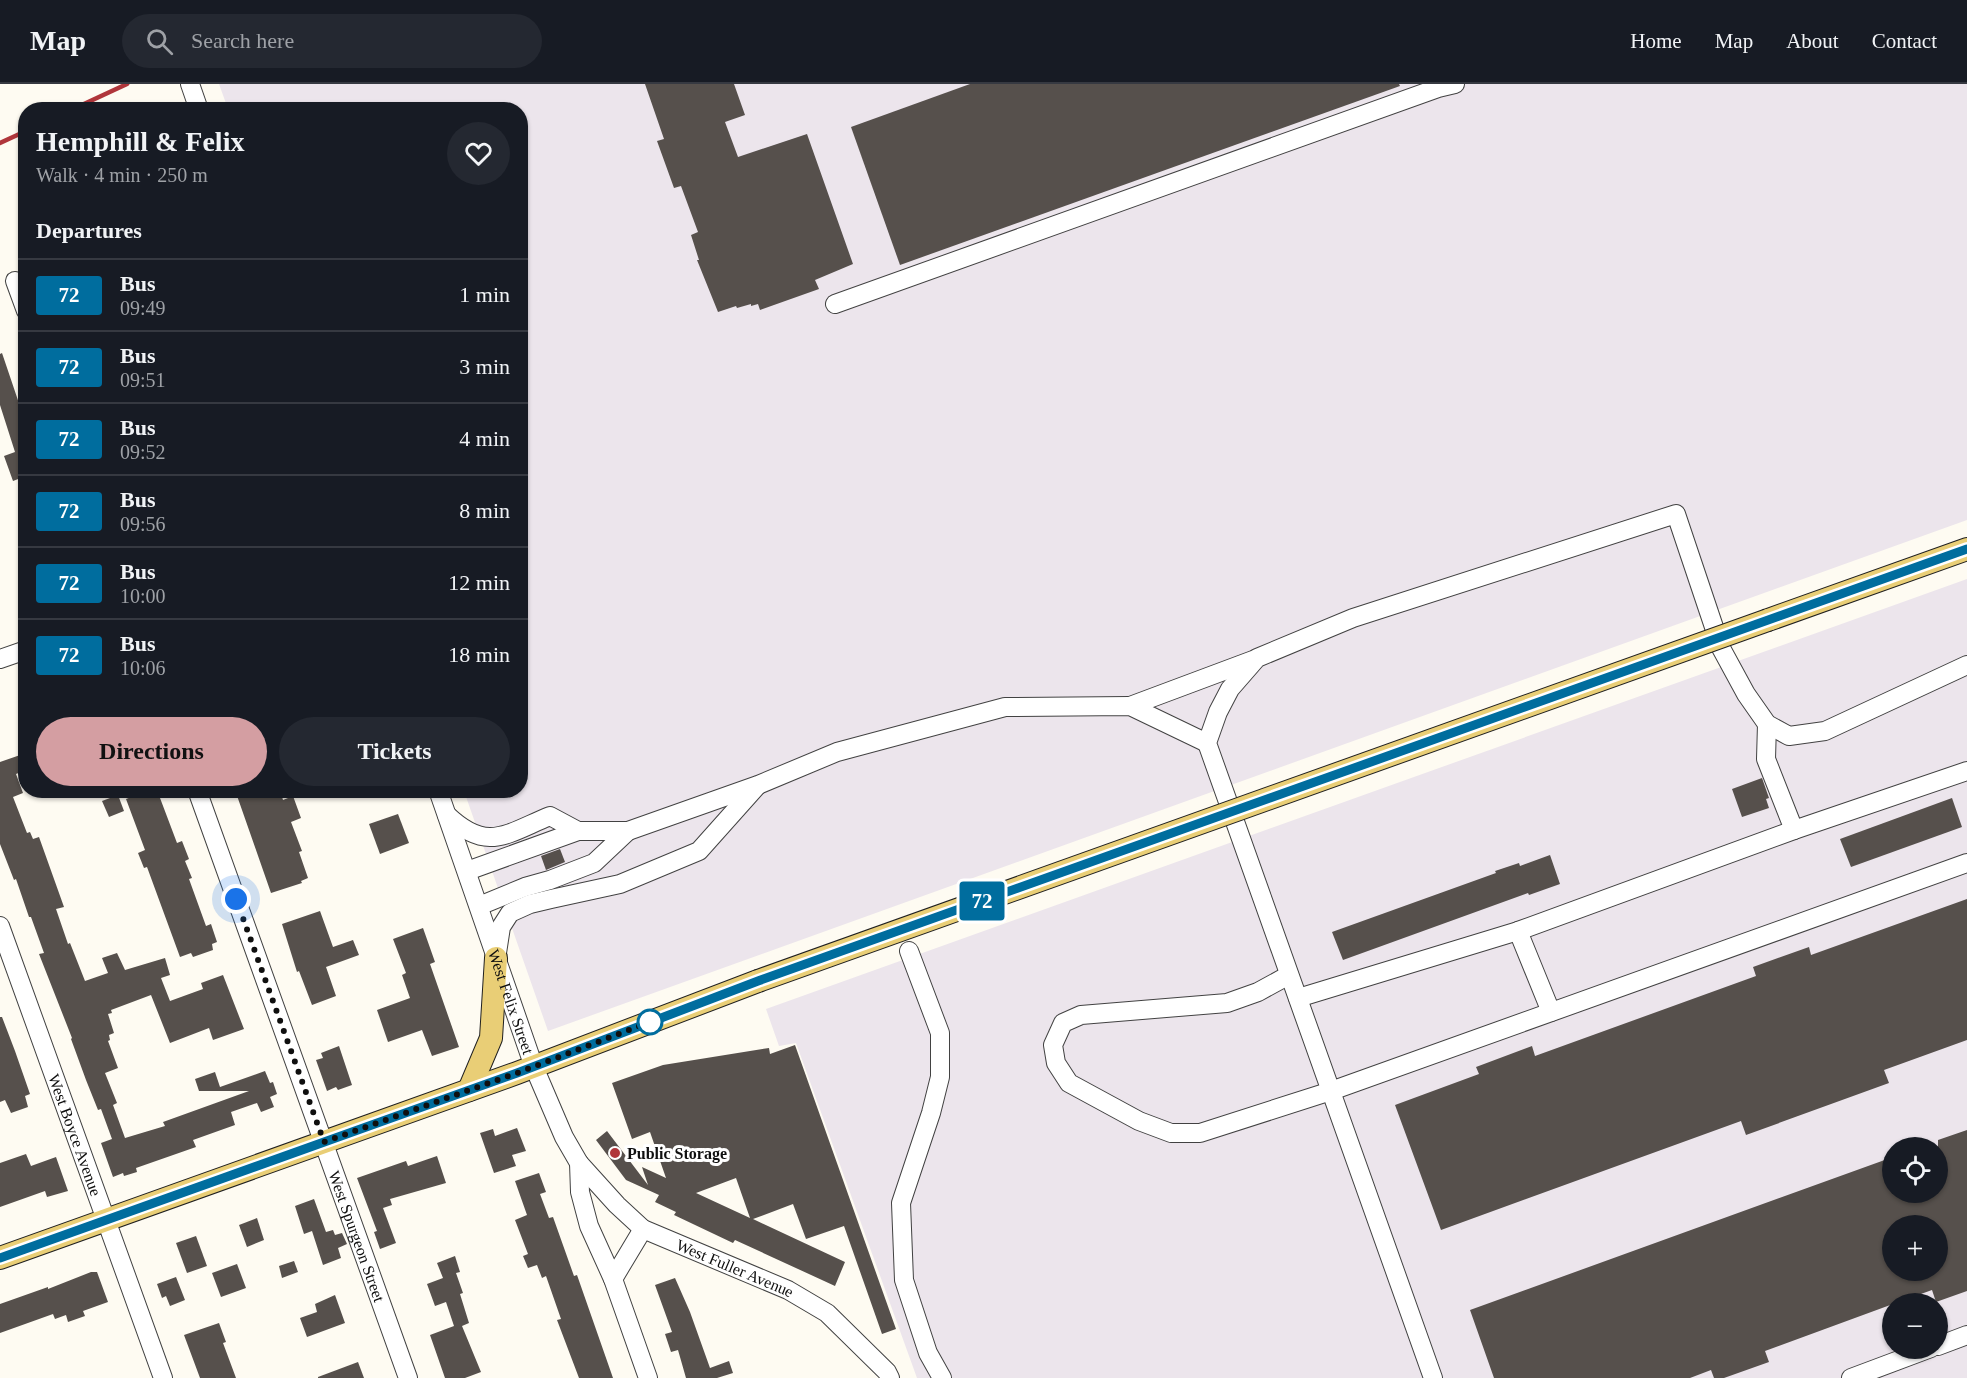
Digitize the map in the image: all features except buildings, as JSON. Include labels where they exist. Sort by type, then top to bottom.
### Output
[{"type":"main road","points":[[0,1258],[534,1067],[758,981],[1967,549]]},
{"type":"main road","points":[[469,1090],[491,1038],[496,958]]},
{"type":"street","points":[[190,84],[196,102]]},
{"type":"street","points":[[835,304],[1427,92],[1455,84]]},
{"type":"street","points":[[15,281],[18,289]]},
{"type":"street","points":[[467,871],[578,831],[628,831],[758,785],[837,752],[1005,707],[1130,706],[1257,658],[1353,618],[1676,514],[1721,648],[1746,694],[1767,724],[1790,736],[1826,731],[1967,665]]},
{"type":"street","points":[[0,659],[18,653]]},
{"type":"street","points":[[1257,658],[1230,689],[1218,712],[1207,743],[1433,1378]]},
{"type":"street","points":[[1130,706],[1207,743]]},
{"type":"street","points":[[1767,724],[1766,759],[1794,830]]},
{"type":"street","points":[[1298,998],[1518,931],[1794,830],[1967,771]]},
{"type":"street","points":[[496,958],[501,927],[510,913],[551,898],[620,884],[699,851],[758,785]]},
{"type":"street","name":"West Spurgeon Street","points":[[200,798],[408,1378]]},
{"type":"street","name":"West Felix Street","points":[[441,798],[534,1067],[564,1137],[579,1163],[580,1192],[589,1226],[614,1279],[648,1378]]},
{"type":"street","points":[[447,815],[472,835],[484,838],[497,837],[550,816],[578,831]]},
{"type":"street","points":[[479,906],[594,863],[628,831]]},
{"type":"street","points":[[1289,975],[1258,992],[1227,1003],[1081,1015],[1063,1023],[1053,1045],[1056,1063],[1070,1083],[1139,1121],[1171,1133],[1200,1133],[1331,1091],[1967,863]]},
{"type":"street","name":"West Boyce Avenue","points":[[0,926],[163,1378]]},
{"type":"street","points":[[1518,931],[1551,1012]]},
{"type":"street","points":[[909,951],[940,1033],[940,1077],[931,1113],[901,1203],[904,1280],[928,1353],[942,1378]]},
{"type":"street","name":"West Fuller Avenue","points":[[579,1163],[617,1205],[643,1229],[788,1290],[827,1313],[887,1372],[890,1378]]},
{"type":"street","points":[[614,1279],[643,1229]]},
{"type":"street","points":[[1948,1342],[1967,1335]]},
{"type":"street","points":[[1851,1378],[1902,1359]]},
{"type":"shaded area","points":[[219,84],[1967,84],[1967,520],[548,1031],[466,798],[528,798],[528,102],[225,102]]},
{"type":"shaded area","points":[[1967,579],[1967,1378],[917,1378],[796,1043],[779,1046],[766,1009]]},
{"type":"railway","points":[[88,102],[127,84]]},
{"type":"railway","points":[[0,143],[18,135]]},
{"type":"bus line","name":"72","points":[[0,1258],[517,1073],[758,981],[1967,549]]},
{"type":"place","name":"Public Storage","points":[[615,1153]]},
{"type":"route","points":[[236,899],[324,1142],[517,1073],[650,1022]]}]
